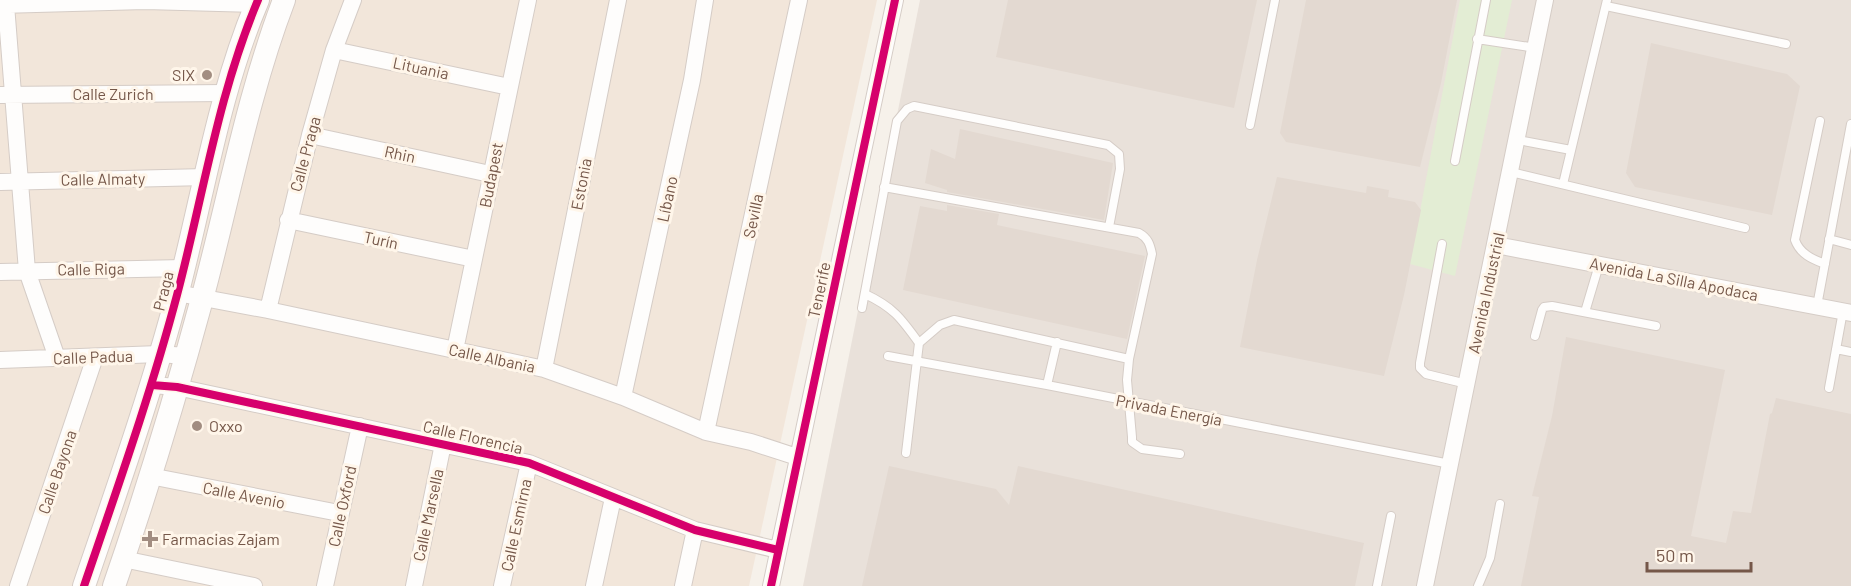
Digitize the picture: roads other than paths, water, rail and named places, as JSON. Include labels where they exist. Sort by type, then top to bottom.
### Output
[{"type":"street","points":[[57,357],[27,271],[21,181],[7,94],[3,5],[145,0],[257,2]]},
{"type":"street","points":[[114,586],[186,356],[257,79],[284,0]]},
{"type":"street","name":"Calle Praga","points":[[268,310],[310,135],[334,50],[353,0]]},
{"type":"street","name":"Budapest","points":[[455,350],[528,0]]},
{"type":"street","name":"Estonia","points":[[544,369],[618,0]]},
{"type":"street","name":"Líbano","points":[[623,397],[688,103],[705,0]]},
{"type":"street","name":"Sevilla","points":[[706,432],[799,0]]},
{"type":"street","name":"Tenerife","points":[[771,586],[895,0]]},
{"type":"street","name":"Avenida Industrial","points":[[1425,586],[1545,0]]},
{"type":"street","name":"Praga","points":[[84,586],[152,385],[226,93],[257,2]]},
{"type":"street","name":"Lituania","points":[[334,50],[509,87]]},
{"type":"street","name":"Calle Zurich","points":[[7,94],[226,93]]},
{"type":"street","name":"Rhin","points":[[310,135],[490,174]]},
{"type":"street","name":"Calle Almaty","points":[[0,182],[206,177]]},
{"type":"street","name":"Turín","points":[[288,220],[474,260]]},
{"type":"street","name":"Avenida La Silla Apodaca","points":[[1496,245],[1847,312]]},
{"type":"street","name":"Calle Riga","points":[[0,272],[183,268]]},
{"type":"street","name":"Calle Albania","points":[[177,293],[268,310],[544,369],[623,397],[706,432],[751,442],[797,457]]},
{"type":"street","name":"Calle Padua","points":[[0,360],[159,354],[186,356]]},
{"type":"street","name":"Calle Bayona","points":[[18,586],[95,357]]},
{"type":"street","name":"Calle Florencia","points":[[152,385],[177,387],[529,463],[695,530],[778,550]]},
{"type":"street","name":"Calle Oxford","points":[[325,586],[339,513],[360,426]]},
{"type":"street","name":"Calle Marsella","points":[[414,586],[442,444]]},
{"type":"street","name":"Calle Esmirna","points":[[502,586],[529,463]]},
{"type":"street","name":"Calle Avenio","points":[[150,476],[339,513]]},
{"type":"street","points":[[594,586],[613,498]]},
{"type":"street","points":[[683,586],[695,530]]},
{"type":"street","points":[[123,559],[254,586]]},
{"type":"lane","points":[[1250,125],[1275,0]]},
{"type":"lane","points":[[1455,161],[1486,0]]},
{"type":"lane","points":[[1563,184],[1607,3],[1786,44]]},
{"type":"lane","points":[[1478,39],[1536,48]]},
{"type":"lane","points":[[862,308],[897,121],[907,109],[914,106],[1108,144],[1119,154],[1120,169],[1109,227]]},
{"type":"lane","points":[[1820,121],[1795,240],[1798,248],[1809,257],[1825,264]]},
{"type":"lane","points":[[1817,306],[1851,124]]},
{"type":"lane","points":[[1518,140],[1571,150]]},
{"type":"lane","points":[[1511,172],[1745,228]]},
{"type":"lane","points":[[884,187],[1109,227],[1145,236],[1150,243],[1152,254],[1129,359],[1127,380],[1132,442],[1142,448],[1180,454]]},
{"type":"lane","points":[[1829,239],[1851,245]]},
{"type":"lane","points":[[1442,244],[1419,363],[1420,368],[1426,374],[1467,384]]},
{"type":"lane","points":[[1585,312],[1599,265]]},
{"type":"lane","points":[[865,294],[883,302],[898,315],[919,343]]},
{"type":"lane","points":[[1535,336],[1542,310],[1552,306],[1656,326]]},
{"type":"lane","points":[[1829,388],[1836,349],[1847,312]]},
{"type":"lane","points":[[906,453],[919,343],[940,325],[954,320],[1129,359]]},
{"type":"lane","points":[[1047,385],[1057,342]]},
{"type":"lane","points":[[1836,349],[1851,352]]},
{"type":"lane","name":"Privada Energía","points":[[888,356],[1047,385],[1450,465]]},
{"type":"lane","points":[[1478,586],[1490,558],[1500,504]]},
{"type":"lane","points":[[1377,586],[1391,516]]},
{"type":"place","name":"SIX","points":[[207,75]]},
{"type":"place","name":"Oxxo","points":[[197,426]]},
{"type":"place","name":"Farmacias Zajam","points":[[150,539]]}]
